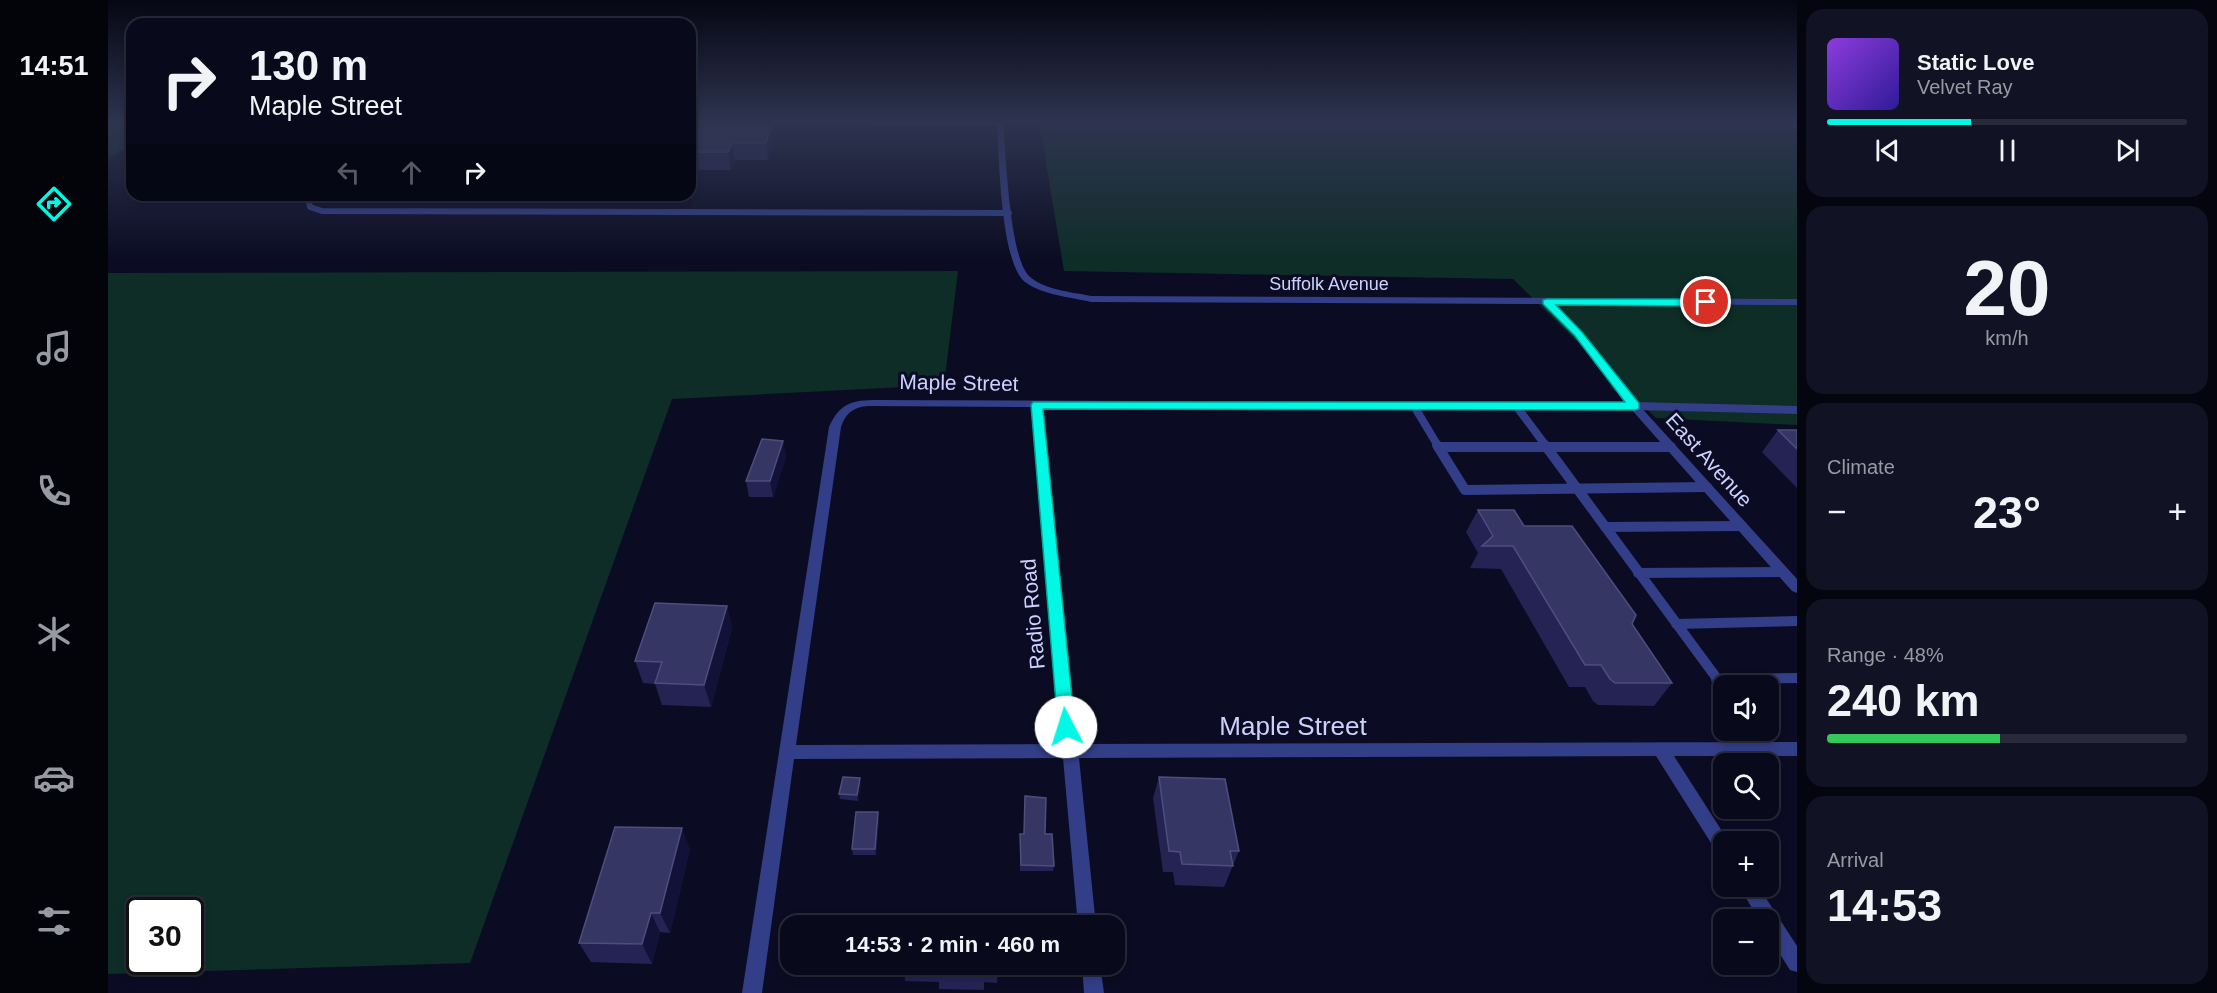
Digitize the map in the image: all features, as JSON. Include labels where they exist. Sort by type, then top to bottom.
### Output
[{"type":"street","name":"Suffolk Avenue","points":[[1004,167],[1013,252],[1025,277],[1046,288],[1091,299],[1797,302]]},
{"type":"street","name":"East Avenue","points":[[1547,302],[1578,334],[1634,406],[1797,588]]},
{"type":"street","name":"Maple Street","points":[[1634,406],[862,403],[840,413],[835,426],[789,752],[1797,749]]},
{"type":"street","name":"Radio Road","points":[[1037,405],[1086,915]]},
{"type":"street","points":[[1661,750],[1713,831]]},
{"type":"street","points":[[752,993],[789,752]]},
{"type":"street","points":[[1755,897],[1797,963]]},
{"type":"street","points":[[1092,975],[1094,993]]},
{"type":"lane","points":[[310,201],[310,207],[322,211],[1009,213]]},
{"type":"lane","points":[[1414,406],[1465,490],[1707,487]]},
{"type":"lane","points":[[1634,406],[1797,410]]},
{"type":"lane","points":[[1517,407],[1713,675]]},
{"type":"lane","points":[[1438,447],[1671,447]]},
{"type":"lane","points":[[1605,527],[1742,526]]},
{"type":"lane","points":[[1638,573],[1783,572]]},
{"type":"lane","points":[[1676,624],[1797,621]]},
{"type":"lane","points":[[1779,678],[1797,678]]},
{"type":"lane","points":[[1762,741],[1767,749]]},
{"type":"green space","points":[[1047,167],[1797,167],[1797,425],[1656,418],[1513,279],[1064,271]]},
{"type":"green space","points":[[958,271],[944,385],[672,399],[470,963],[204,971],[204,897],[126,897],[126,973],[108,974],[108,273]]},
{"type":"building","points":[[1778,430],[1797,430],[1797,449]]},
{"type":"building","points":[[762,439],[783,441],[770,481],[746,481]]},
{"type":"building","points":[[1478,510],[1514,510],[1524,526],[1572,526],[1636,615],[1632,624],[1672,683],[1615,683],[1601,665],[1585,665],[1513,546],[1482,546],[1493,536]]},
{"type":"building","points":[[655,603],[727,606],[704,685],[655,683],[662,662],[635,661]]},
{"type":"building","points":[[843,777],[860,778],[857,795],[839,794]]},
{"type":"building","points":[[1159,777],[1225,779],[1239,851],[1230,851],[1233,866],[1182,864],[1180,852],[1169,851]]},
{"type":"building","points":[[1025,796],[1046,798],[1045,834],[1052,834],[1054,866],[1021,865],[1020,834],[1024,834]]},
{"type":"building","points":[[856,812],[878,812],[875,849],[852,849]]},
{"type":"building","points":[[615,827],[682,828],[660,913],[651,913],[642,944],[579,943]]},
{"type":"route","points":[[1066,727],[1037,405],[1634,406],[1578,334],[1547,302],[1706,302]]}]
